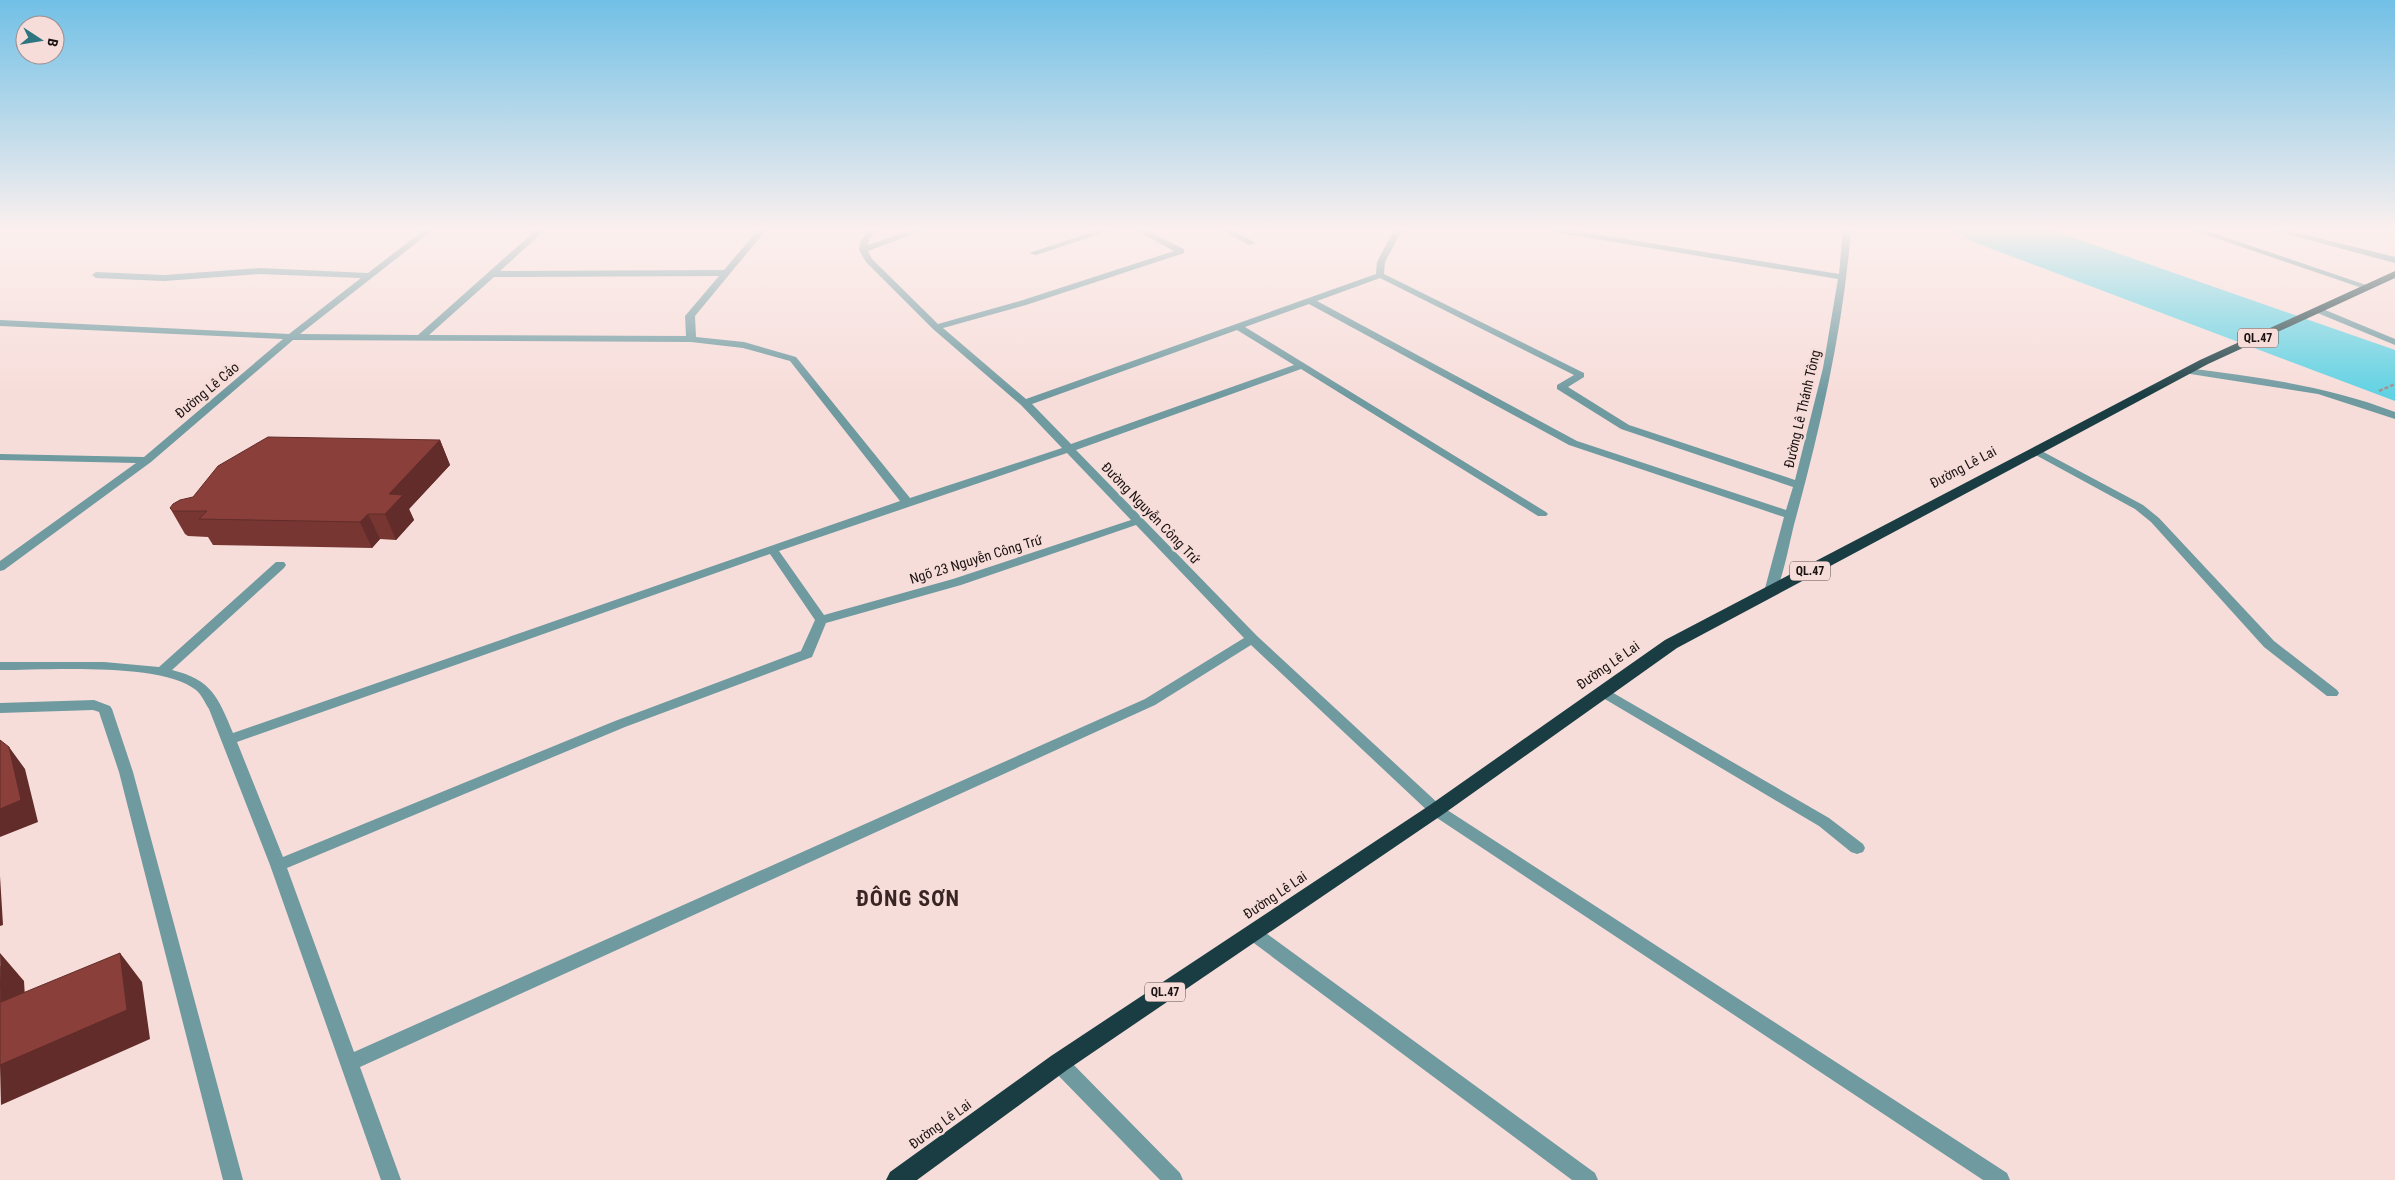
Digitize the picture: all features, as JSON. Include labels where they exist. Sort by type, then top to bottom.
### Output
[{"type":"highway","name":"Đường Lê Lai","points":[[898,1180],[1059,1063],[1436,810],[1671,644],[2204,362],[2372,285]]},
{"type":"street","name":"Đường Lê Cảo","points":[[0,568],[147,460],[291,337],[358,285]]},
{"type":"street","points":[[421,337],[479,285]]},
{"type":"street","points":[[691,339],[690,316],[717,285]]},
{"type":"street","name":"Đường Nguyễn Công Trứ","points":[[894,285],[936,326],[1025,403],[1068,450],[1252,639],[1436,810],[2000,1180]]},
{"type":"street","points":[[936,326],[1023,303],[1077,285]]},
{"type":"street","points":[[1025,403],[1351,285]]},
{"type":"street","points":[[1400,285],[1581,375],[1561,387],[1625,427],[1798,485]]},
{"type":"street","name":"Đường Lê Thánh Tông","points":[[1770,592],[1824,385],[1843,285]]},
{"type":"street","points":[[2362,285],[2368,287]]},
{"type":"street","points":[[1309,300],[1573,443],[1790,515]]},
{"type":"street","points":[[2315,312],[2395,342]]},
{"type":"street","points":[[0,323],[291,337],[691,339],[744,345],[793,359],[907,502]]},
{"type":"street","points":[[1237,326],[1542,514]]},
{"type":"street","points":[[228,740],[907,502],[1068,450],[1301,366]]},
{"type":"street","points":[[2187,371],[2275,382],[2325,391],[2395,416]]},
{"type":"street","points":[[2036,451],[2139,507],[2155,520],[2269,644],[2332,693]]},
{"type":"street","points":[[0,458],[147,460]]},
{"type":"street","name":"Ngõ 23 Nguyễn Công Trứ","points":[[821,620],[957,582],[1138,521]]},
{"type":"street","points":[[278,865],[620,724],[807,654],[821,620],[772,549]]},
{"type":"street","points":[[161,673],[280,565]]},
{"type":"street","points":[[348,1064],[1150,702],[1252,639]]},
{"type":"street","points":[[0,666],[134,667],[172,675],[200,687],[216,708],[278,865],[391,1180]]},
{"type":"street","points":[[1603,692],[1807,811],[1857,848]]},
{"type":"street","points":[[0,708],[94,706],[105,709],[126,772],[233,1180]]},
{"type":"street","points":[[1253,933],[1588,1180]]},
{"type":"street","points":[[1059,1063],[1173,1180]]},
{"type":"path","points":[[2375,393],[2395,384]]},
{"type":"water","points":[[2088,285],[2209,285],[2395,350],[2395,401]]},
{"type":"building","points":[[268,437],[440,440],[389,494],[403,495],[385,514],[368,514],[360,522],[199,519],[207,511],[173,511],[170,508],[180,500],[193,497],[218,466]]},
{"type":"building","points":[[0,740],[9,747],[21,800],[0,809]]},
{"type":"building","points":[[120,953],[127,1010],[0,1065],[0,966],[1,1002]]},
{"type":"district","name":"ĐÔNG SƠN","points":[[908,898]]}]
